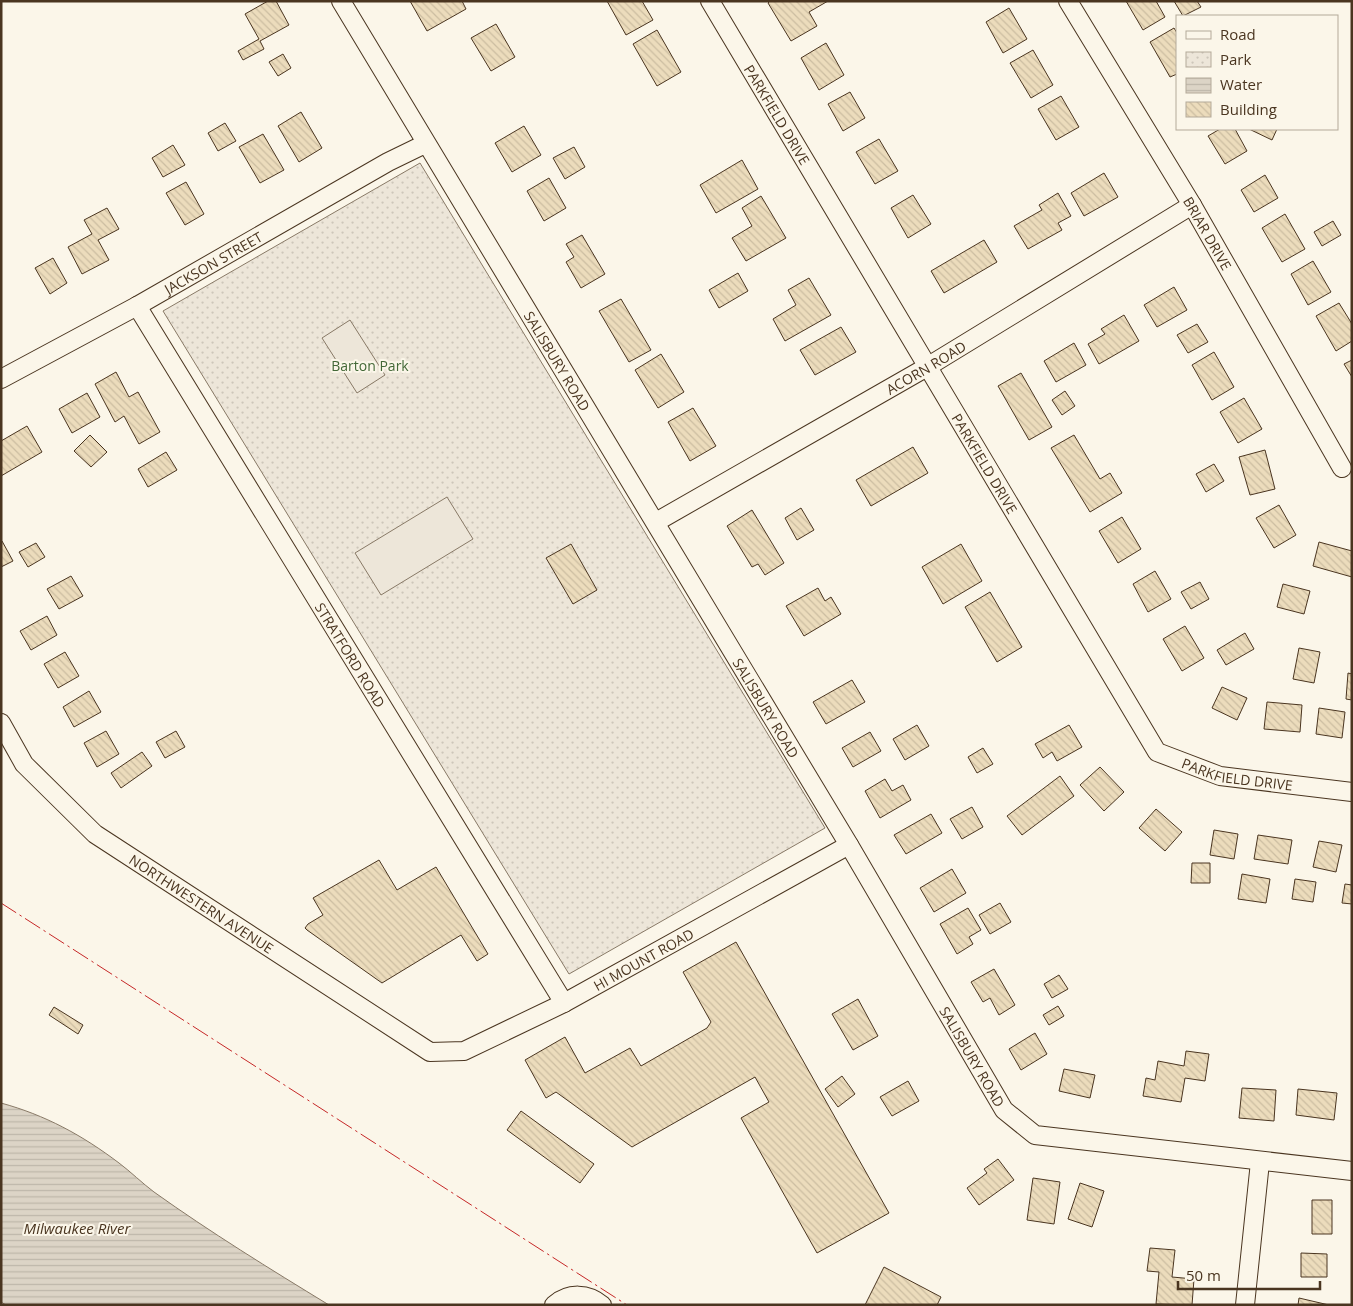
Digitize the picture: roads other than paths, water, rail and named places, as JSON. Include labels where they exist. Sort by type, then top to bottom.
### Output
[{"type":"street","name":"SALISBURY ROAD","points":[[341,1],[552,355],[656,522],[849,845],[1004,1110],[1035,1135],[1352,1171]]},
{"type":"street","name":"PARKFIELD DRIVE","points":[[710,1],[1157,752],[1220,776],[1352,792]]},
{"type":"street","name":"BRIAR DRIVE","points":[[1068,1],[1192,204],[1342,468]]},
{"type":"street","name":"JACKSON STREET","points":[[1,379],[137,306],[388,162],[425,144]]},
{"type":"street","name":"ACORN ROAD","points":[[656,522],[927,367],[1192,204]]},
{"type":"street","name":"STRATFORD ROAD","points":[[137,306],[564,1002]]},
{"type":"street","name":"NORTHWESTERN AVENUE","points":[[1,723],[24,764],[95,834],[430,1052]]},
{"type":"street","name":"HI MOUNT ROAD","points":[[430,1052],[464,1051],[564,1002],[849,845]]},
{"type":"street","points":[[1245,1305],[1260,1162]]},
{"type":"street","points":[[554,1305],[570,1296],[583,1295],[595,1299],[602,1305]]},
{"type":"water","name":"Milwaukee River","points":[[1,1103],[48,1120],[77,1135],[119,1163],[154,1192],[262,1264],[329,1305],[6,1305],[1,1302]]},
{"type":"park label","name":"Barton Park","points":[[370,365]]}]
